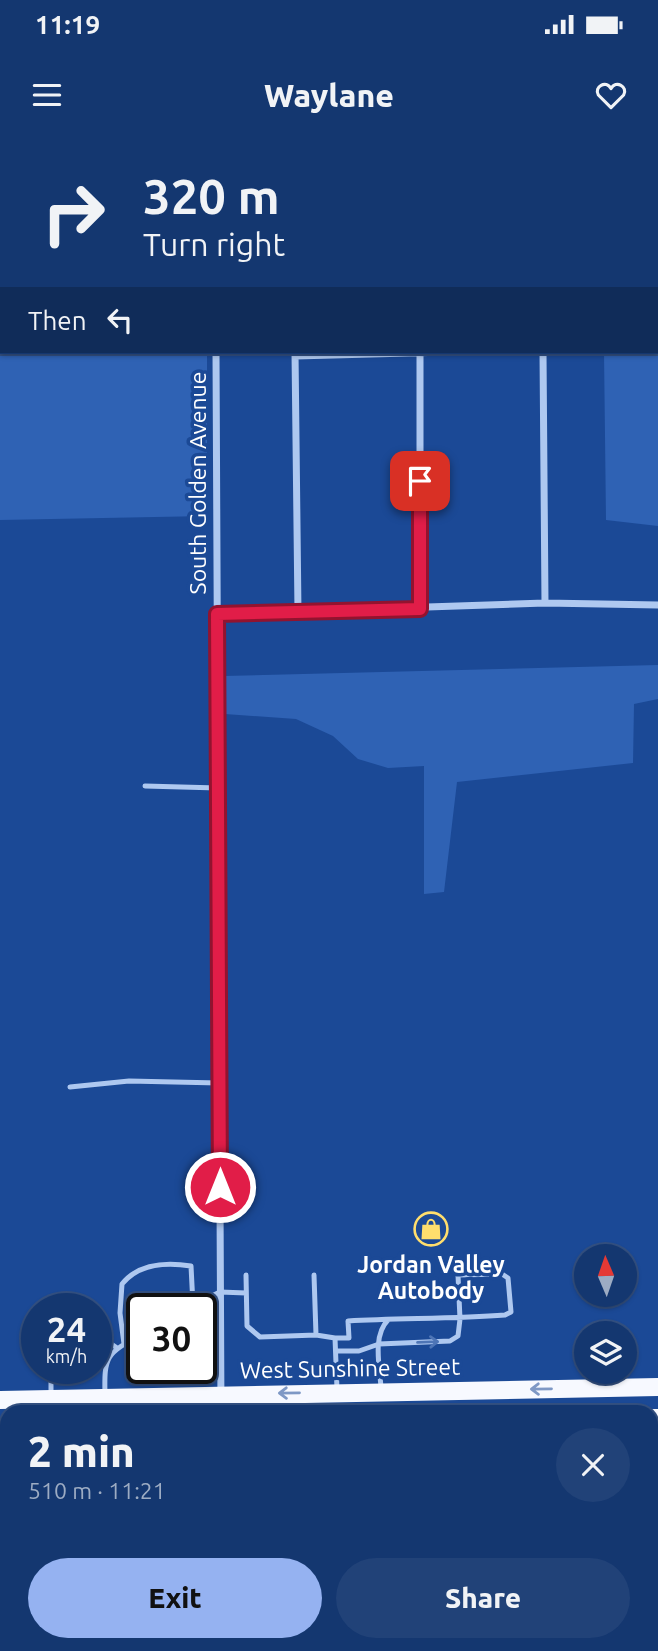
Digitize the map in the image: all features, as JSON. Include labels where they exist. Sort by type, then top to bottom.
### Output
[{"type":"main road","name":"West Sunshine Street","points":[[0,1400],[51,1399],[81,1405],[105,1397],[221,1403],[337,1392],[658,1387]]},
{"type":"street","name":"South Golden Avenue","points":[[216,354],[221,1403]]},
{"type":"street","points":[[295,354],[298,612]]},
{"type":"street","points":[[420,354],[420,609]]},
{"type":"street","points":[[542,354],[545,603]]},
{"type":"street","points":[[217,614],[545,603],[658,605]]},
{"type":"lane","points":[[145,786],[218,788]]},
{"type":"lane","points":[[70,1087],[129,1081],[219,1083]]},
{"type":"lane","points":[[105,1397],[104,1367],[107,1358],[124,1343],[120,1314],[122,1284],[147,1266],[191,1266],[192,1293]]},
{"type":"lane","points":[[246,1275],[247,1326],[260,1337],[316,1335],[335,1338],[349,1338],[348,1321],[460,1319],[505,1315],[511,1312],[508,1278],[502,1274],[457,1275],[460,1319],[458,1336],[450,1341],[379,1344],[359,1351],[336,1351]]},
{"type":"lane","points":[[314,1275],[316,1335]]},
{"type":"lane","points":[[217,1293],[246,1293]]},
{"type":"lane","points":[[381,1392],[379,1344],[384,1325],[389,1319]]},
{"type":"lane","points":[[335,1338],[337,1392]]},
{"type":"lane","points":[[112,1344],[117,1348]]},
{"type":"lane","points":[[51,1384],[51,1399]]},
{"type":"shaded area","points":[[0,354],[207,354],[207,516],[0,520]]},
{"type":"shaded area","points":[[604,354],[658,354],[658,526],[606,520]]},
{"type":"shaded area","points":[[658,665],[658,699],[634,704],[633,763],[457,782],[444,892],[424,894],[424,766],[388,768],[358,759],[333,736],[296,719],[225,714],[224,676]]},
{"type":"place","name":"Jordan Valley Autobody","points":[[431,1229]]},
{"type":"route","points":[[220,1187],[217,614],[420,609],[420,481]]}]
